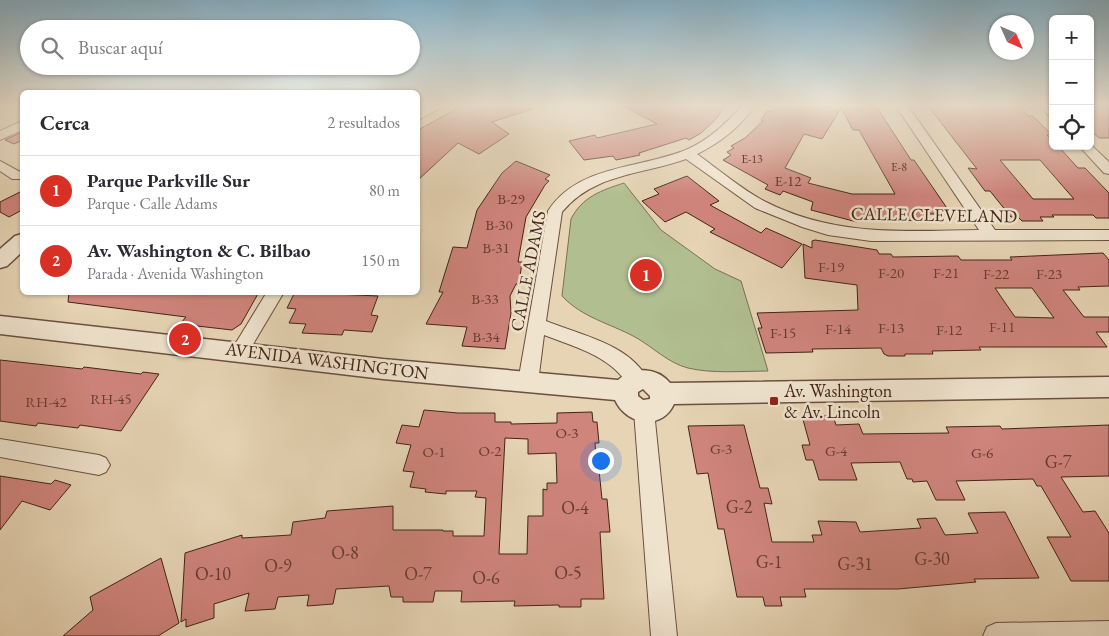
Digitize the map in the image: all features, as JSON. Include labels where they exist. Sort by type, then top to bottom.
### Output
[{"type":"street","name":"CALLE ADAMS","points":[[528,382],[555,211],[562,201],[573,191],[599,178],[689,155],[721,136]]},
{"type":"street","points":[[922,136],[990,235]]},
{"type":"street","points":[[1089,150],[1109,170]]},
{"type":"street","name":"CALLE CLEVELAND","points":[[689,155],[760,205],[807,224],[835,231],[871,236],[1109,235]]},
{"type":"street","points":[[0,165],[17,176]]},
{"type":"street","points":[[0,261],[20,243]]},
{"type":"street","points":[[240,351],[274,295]]},
{"type":"street","name":"AVENIDA WASHINGTON","points":[[0,325],[384,369],[528,382],[632,385],[650,381],[660,388],[663,394]]},
{"type":"street","points":[[537,325],[595,346],[630,369],[632,385],[625,396],[631,406],[644,411],[650,411],[661,405],[663,394],[1109,387]]},
{"type":"street","points":[[644,411],[664,636]]},
{"type":"street","points":[[0,448],[99,465]]},
{"type":"street","points":[[996,636],[1109,634]]},
{"type":"green space","points":[[624,183],[661,230],[715,269],[741,281],[768,371],[707,371],[681,366],[667,359],[635,337],[587,315],[570,304],[562,296],[571,219],[581,205],[593,195]]},
{"type":"building","points":[[14,136],[20,136],[20,141],[14,144],[5,140]]},
{"type":"building","points":[[420,136],[506,136],[479,154],[458,143],[420,178]]},
{"type":"building","points":[[592,136],[597,138],[607,136],[696,136],[689,140],[686,138],[639,153],[640,155],[616,160],[613,156],[584,160],[569,141]]},
{"type":"building","points":[[747,136],[803,136],[785,168],[811,178],[808,183],[852,194],[895,194],[862,136],[895,136],[951,214],[927,214],[931,221],[858,219],[857,222],[811,210],[813,202],[783,191],[780,195],[765,189],[768,185],[723,160],[731,155],[727,152],[734,148],[731,146]]},
{"type":"building","points":[[810,136],[824,136],[822,139]]},
{"type":"building","points":[[951,136],[1048,136],[1049,150],[1062,150],[1078,168],[1085,168],[1109,193],[1109,218],[1096,218],[1093,215],[1052,215],[1054,217],[1040,217],[1043,221],[1022,221],[1018,217],[1011,217],[990,191],[985,191],[968,168],[977,169]],"holes":[[[1000,160],[1040,160],[1074,199],[1033,199]]]},
{"type":"building","points":[[1096,136],[1109,136],[1109,138],[1099,138]]},
{"type":"building","points":[[516,161],[550,175],[545,179],[549,181],[526,217],[518,262],[522,262],[519,284],[516,284],[510,296],[511,313],[505,349],[462,346],[467,327],[426,324],[443,292],[439,292],[453,247],[467,248],[477,210],[502,173]]},
{"type":"building","points":[[687,176],[719,201],[710,205],[761,233],[766,228],[802,244],[782,268],[710,232],[715,229],[686,212],[665,222],[642,201],[659,194],[654,189]]},
{"type":"building","points":[[20,192],[20,211],[9,217],[0,212],[0,202]]},
{"type":"building","points":[[812,241],[877,250],[879,254],[891,254],[893,257],[958,256],[961,260],[1012,260],[1010,257],[1103,253],[1109,260],[1109,286],[1078,287],[1080,290],[1063,290],[1084,317],[1109,317],[1109,332],[1096,332],[1107,347],[979,347],[981,350],[932,351],[933,354],[905,354],[905,356],[888,356],[884,354],[881,348],[812,349],[813,352],[766,353],[758,328],[762,328],[757,313],[858,310],[857,285],[805,278],[803,244],[812,248]],"holes":[[[995,288],[1032,288],[1054,318],[1015,317]]]},
{"type":"building","points":[[69,295],[257,295],[241,324],[232,330],[180,324],[186,317],[68,302]]},
{"type":"building","points":[[294,295],[378,296],[371,315],[378,316],[372,332],[344,330],[342,335],[302,333],[306,324],[289,323],[296,309],[287,308]]},
{"type":"building","points":[[0,360],[82,369],[84,367],[141,374],[143,372],[159,374],[121,431],[80,425],[78,428],[38,423],[36,426],[0,421]]},
{"type":"building","points":[[424,410],[458,413],[495,413],[495,422],[511,422],[511,424],[557,423],[557,413],[592,412],[593,422],[597,422],[599,443],[595,443],[597,470],[599,470],[602,499],[607,499],[610,532],[600,532],[604,599],[581,599],[581,607],[559,607],[559,605],[514,606],[515,601],[461,602],[462,591],[435,591],[433,602],[403,602],[403,597],[391,597],[389,586],[336,589],[333,604],[307,606],[309,595],[278,597],[275,609],[245,611],[249,593],[214,604],[214,618],[186,627],[186,619],[181,622],[185,553],[242,535],[242,538],[291,535],[293,522],[325,518],[327,511],[393,506],[393,530],[443,530],[453,531],[453,536],[484,536],[486,498],[475,497],[477,491],[446,491],[446,494],[425,492],[426,489],[410,487],[414,472],[403,471],[411,445],[396,443],[402,425],[419,427]],"holes":[[[505,438],[528,439],[528,454],[556,453],[557,483],[547,483],[547,490],[543,489],[543,516],[528,516],[527,554],[499,554]]]},
{"type":"building","points":[[802,416],[833,416],[836,425],[859,424],[863,434],[949,433],[946,427],[1000,426],[1002,429],[1109,425],[1109,476],[1061,477],[1083,512],[1095,511],[1109,533],[1109,581],[1071,581],[1047,537],[1071,537],[1041,486],[1037,486],[1033,479],[956,481],[965,500],[936,500],[927,481],[913,482],[912,479],[907,479],[900,462],[851,463],[857,480],[819,480],[813,460],[806,460],[802,445],[810,445]]},
{"type":"building","points":[[744,425],[760,488],[768,488],[772,504],[764,503],[772,542],[814,542],[812,535],[822,535],[818,521],[856,522],[860,532],[921,528],[917,519],[936,518],[945,535],[978,533],[968,513],[1005,512],[1039,578],[974,579],[976,582],[898,589],[804,589],[806,597],[780,597],[782,606],[765,606],[763,597],[737,597],[724,529],[718,529],[708,473],[697,474],[688,426]]},
{"type":"building","points":[[0,476],[51,484],[55,480],[71,485],[50,510],[22,501],[0,530]]},
{"type":"building","points":[[161,558],[179,623],[158,636],[63,636],[93,610],[90,597]]},
{"type":"place","name":"Parque Parkville Sur","points":[[646,275]]},
{"type":"place","name":"Av. Washington & C. Bilbao","points":[[185,339]]},
{"type":"place","name":"Av. Washington & Av. Lincoln","points":[[774,401]]}]
